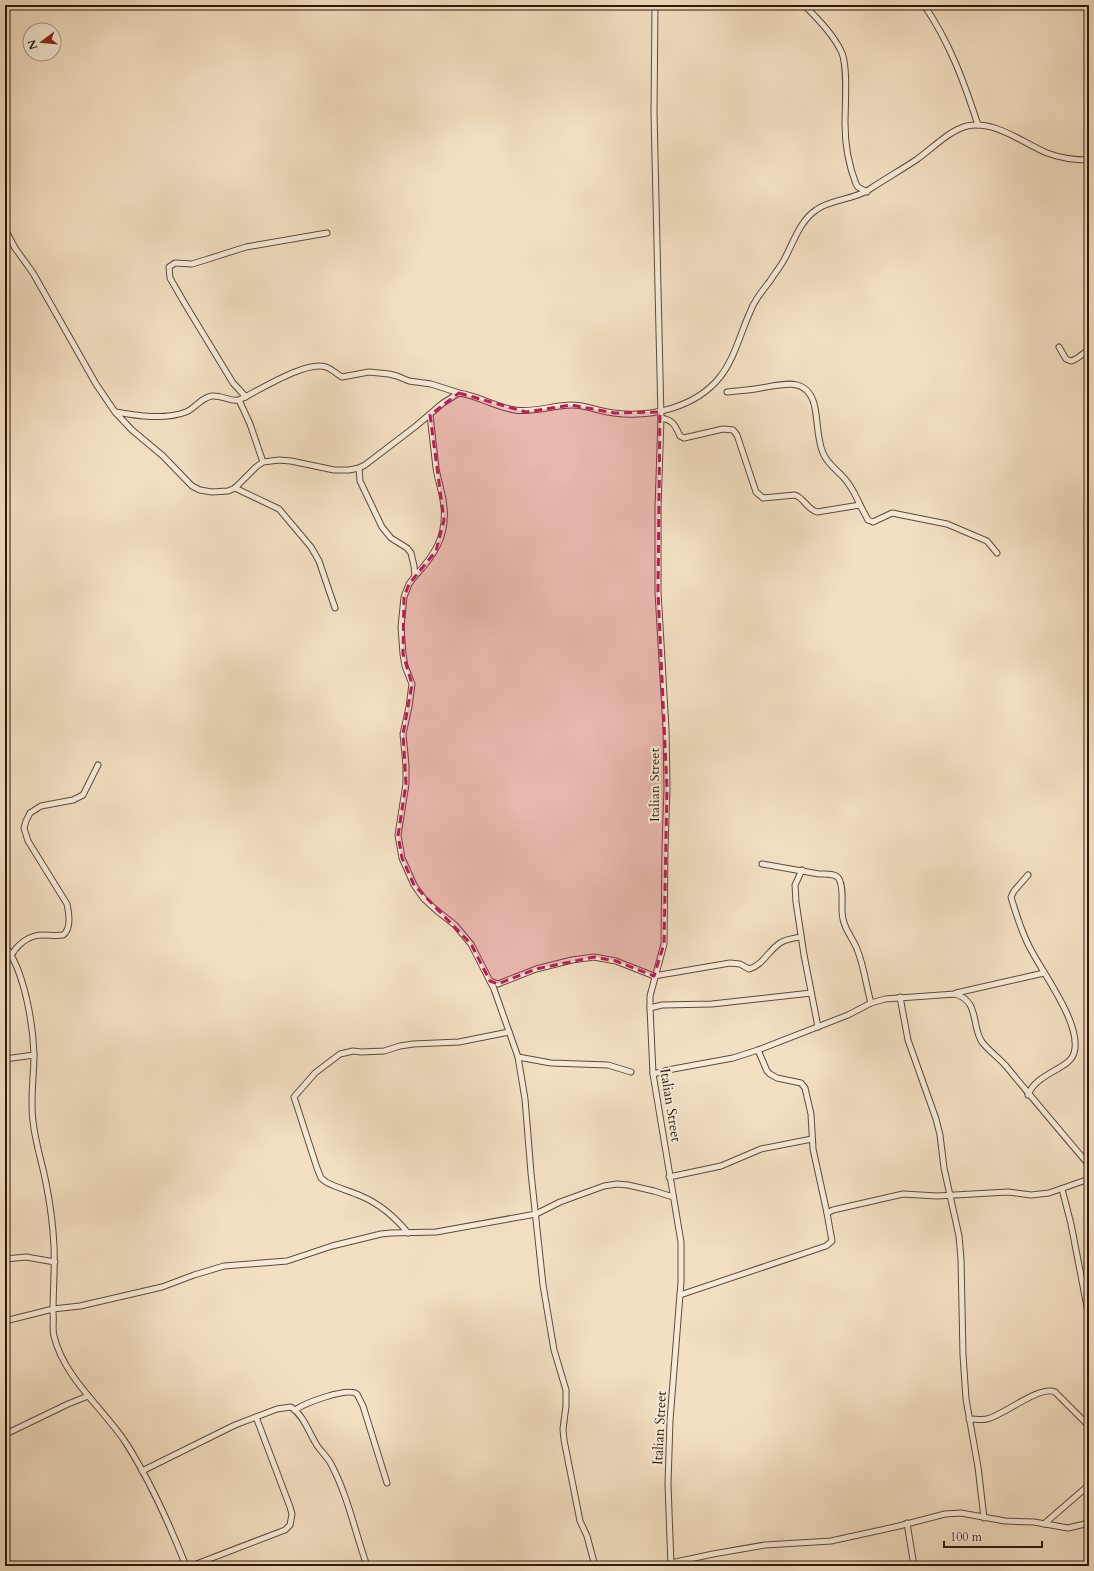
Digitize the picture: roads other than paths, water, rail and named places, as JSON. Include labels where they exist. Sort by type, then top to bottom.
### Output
[{"type":"street","name":"Italian Street","points":[[656,5],[654,114],[660,412],[658,592],[662,648],[667,788],[664,944],[654,976],[650,996],[650,1008],[653,1074],[669,1178],[681,1242],[680,1295],[670,1420],[668,1484],[671,1565]]},
{"type":"street","points":[[804,5],[824,26],[837,44],[842,54],[848,150],[856,184],[858,188],[867,192]]},
{"type":"street","points":[[924,5],[936,22],[951,52],[963,79],[978,125]]},
{"type":"street","points":[[115,412],[138,415],[171,416],[187,412],[203,399],[213,396],[234,401],[239,400],[287,375],[321,366],[329,368],[342,377],[369,372],[389,374],[409,381],[430,384],[469,395],[501,407],[526,412],[571,405],[615,413],[660,412],[692,400],[705,391],[721,376],[731,357],[751,308],[781,266],[798,232],[810,215],[822,206],[849,199],[867,192],[914,161],[957,129],[968,126],[978,125],[994,129],[1049,153],[1089,160]]},
{"type":"street","points":[[5,229],[15,248],[37,280],[96,384],[115,412],[132,430],[163,456],[192,486],[200,490],[212,492],[228,491],[235,488],[263,462],[279,460],[291,461],[334,470],[360,468],[365,466],[443,403],[459,393]]},
{"type":"street","points":[[246,397],[233,383],[185,304],[170,278],[169,267],[175,263],[192,264],[246,248],[327,233]]},
{"type":"street","points":[[1059,347],[1066,359],[1071,361],[1078,359],[1082,354],[1089,350]]},
{"type":"street","points":[[727,392],[752,390],[789,383],[800,386],[806,390],[814,403],[823,455],[848,483],[870,522],[892,513],[947,524],[987,541],[997,553]]},
{"type":"street","points":[[239,400],[250,424],[263,462]]},
{"type":"street","points":[[430,415],[436,468],[444,508],[443,527],[442,535],[436,551],[409,584],[404,597],[401,627],[404,660],[412,684],[403,734],[406,784],[398,835],[402,858],[414,885],[424,899],[455,925],[471,944],[490,982],[504,1015],[518,1057],[526,1099],[543,1285],[554,1350],[566,1390],[566,1406],[563,1429],[567,1458],[580,1520],[587,1536],[595,1566]]},
{"type":"street","points":[[660,418],[673,422],[680,436],[684,438],[723,429],[733,430],[737,435],[756,492],[763,498],[799,497],[811,509],[817,512],[860,505]]},
{"type":"street","points":[[360,468],[360,481],[378,520],[388,535],[407,548],[411,553],[415,576]]},
{"type":"street","points":[[235,488],[279,509],[311,547],[319,561],[335,608]]},
{"type":"street","points":[[12,954],[19,944],[34,937],[41,935],[63,935],[68,930],[69,923],[67,904],[28,841],[24,828],[26,821],[30,813],[41,806],[73,800],[83,795],[98,765]]},
{"type":"street","points":[[762,864],[833,875],[838,878],[840,884],[841,913],[843,921],[858,952],[871,1003]]},
{"type":"street","points":[[802,870],[795,885],[795,889],[801,937],[818,1026]]},
{"type":"street","points":[[1028,875],[1011,897],[1022,929],[1068,1016],[1075,1039],[1074,1054],[1071,1059],[1036,1082],[1028,1095]]},
{"type":"street","points":[[490,982],[498,984],[536,970],[572,960],[594,957],[616,961],[654,976],[730,963],[753,968],[781,942],[801,937]]},
{"type":"street","points":[[5,946],[12,954],[18,971],[30,1020],[34,1055],[31,1104],[46,1184],[53,1234],[54,1334],[59,1350],[69,1368],[88,1396],[117,1430],[142,1471],[165,1513],[186,1566]]},
{"type":"street","points":[[653,1074],[733,1058],[758,1050],[848,1015],[871,1003],[885,999],[955,994],[1044,973]]},
{"type":"street","points":[[650,1008],[662,1005],[712,1004],[811,993]]},
{"type":"street","points":[[955,994],[961,995],[971,1005],[981,1040],[1089,1165]]},
{"type":"street","points":[[900,997],[908,1040],[936,1119],[940,1135],[944,1168],[959,1236],[961,1259],[963,1355],[969,1419],[978,1467],[984,1518]]},
{"type":"street","points":[[408,1233],[399,1221],[378,1205],[362,1196],[326,1182],[321,1178],[316,1168],[294,1097],[315,1073],[340,1054],[353,1051],[361,1052],[384,1050],[413,1044],[458,1042],[509,1032]]},
{"type":"street","points":[[680,1295],[826,1246],[832,1241],[812,1138],[811,1114],[803,1085],[795,1081],[777,1078],[770,1074],[767,1071],[758,1050]]},
{"type":"street","points":[[5,1059],[34,1055]]},
{"type":"street","points":[[518,1057],[551,1063],[608,1065],[632,1072]]},
{"type":"street","points":[[669,1178],[721,1166],[761,1149],[812,1138]]},
{"type":"street","points":[[827,1213],[833,1210],[903,1194],[950,1195],[1008,1192],[1038,1194],[1049,1193],[1089,1179]]},
{"type":"street","points":[[5,1321],[54,1309],[80,1306],[162,1287],[224,1266],[287,1261],[350,1241],[391,1233],[436,1232],[536,1214],[560,1202],[604,1186],[618,1184],[654,1191],[673,1197]]},
{"type":"street","points":[[1062,1189],[1071,1224],[1089,1317]]},
{"type":"street","points":[[5,1259],[26,1257],[54,1262]]},
{"type":"street","points":[[969,1419],[990,1419],[1041,1392],[1052,1390],[1089,1426]]},
{"type":"street","points":[[295,1410],[305,1404],[349,1391],[357,1394],[363,1406],[387,1483]]},
{"type":"street","points":[[5,1432],[10,1432],[88,1396]]},
{"type":"street","points":[[142,1471],[234,1425],[286,1406],[291,1407],[300,1416],[316,1446],[326,1455],[336,1474],[353,1519],[367,1566]]},
{"type":"street","points":[[192,1566],[285,1530],[290,1525],[292,1514],[256,1417]]},
{"type":"street","points":[[1044,1524],[1089,1485]]},
{"type":"street","points":[[671,1565],[713,1554],[765,1545],[831,1541],[945,1514],[961,1514],[1068,1528],[1089,1523]]},
{"type":"street","points":[[907,1523],[914,1566]]}]
